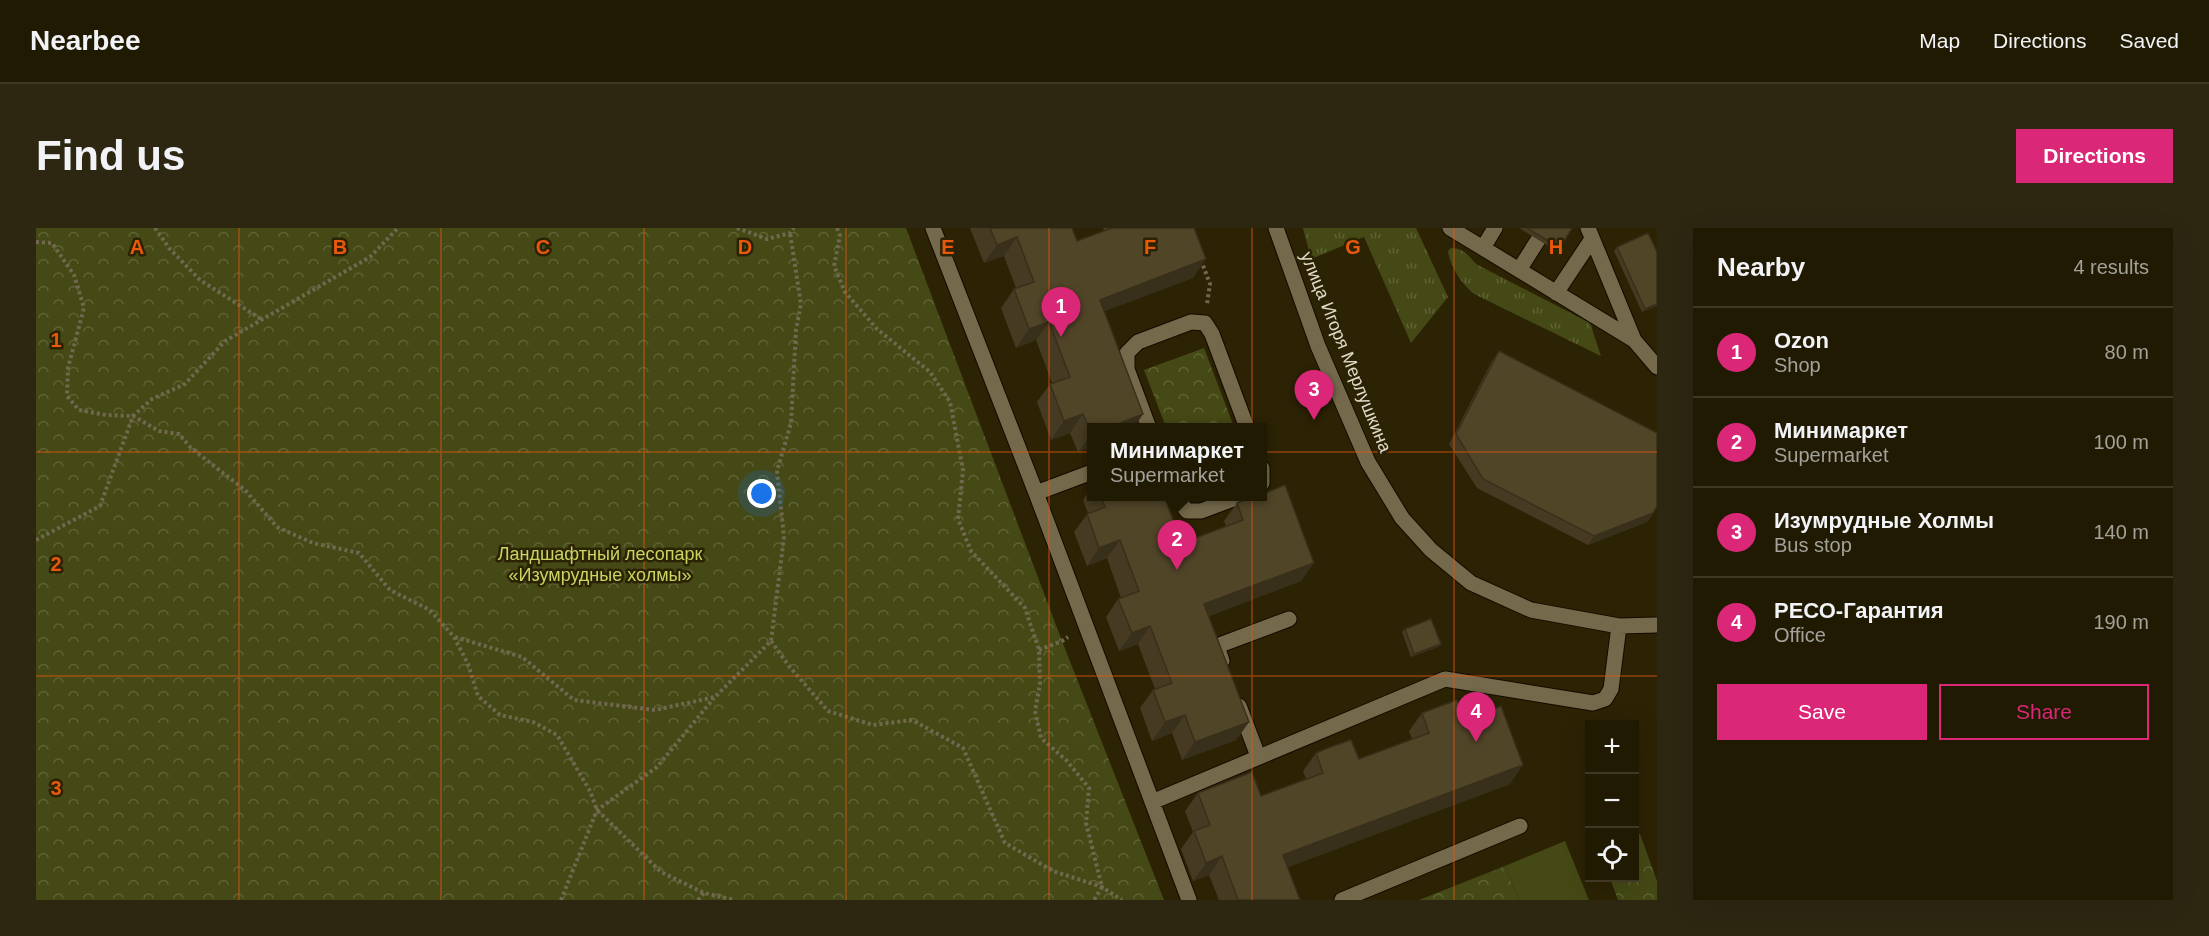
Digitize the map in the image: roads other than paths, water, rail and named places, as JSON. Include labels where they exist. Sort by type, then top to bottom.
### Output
[{"type":"street","points":[[933,228],[1036,493],[1189,900]]},
{"type":"street","name":"улица Игоря Мерлушкина","points":[[1276,228],[1318,346],[1368,462],[1402,518],[1431,550],[1471,583],[1531,610],[1619,626],[1657,625]]},
{"type":"street","points":[[1450,228],[1634,340],[1657,367]]},
{"type":"street","points":[[1483,248],[1495,228]]},
{"type":"street","points":[[1556,292],[1590,233]]},
{"type":"street","points":[[1590,233],[1634,340]]},
{"type":"street","points":[[1519,270],[1538,240]]},
{"type":"street","points":[[1147,423],[1127,369],[1127,352],[1138,342],[1191,322],[1205,323],[1212,334],[1245,423]]},
{"type":"street","points":[[1036,493],[1087,474]]},
{"type":"street","points":[[1179,501],[1187,511],[1201,511],[1228,501]]},
{"type":"street","points":[[1258,756],[1217,646],[1289,619]]},
{"type":"street","points":[[1152,801],[1445,679],[1593,703],[1605,699],[1611,689],[1619,626]]},
{"type":"street","points":[[1342,900],[1520,826]]},
{"type":"place","name":"Ozon","points":[[1061,337]]},
{"type":"place","name":"Изумрудные Холмы","points":[[1314,420]]},
{"type":"place","name":"Минимаркет","points":[[1177,570]]},
{"type":"place","name":"РЕСО-Гарантия","points":[[1476,742]]},
{"type":"park label","name":"Ландшафтный лесопарк «Изумрудные холмы»","points":[[600,564]]}]
